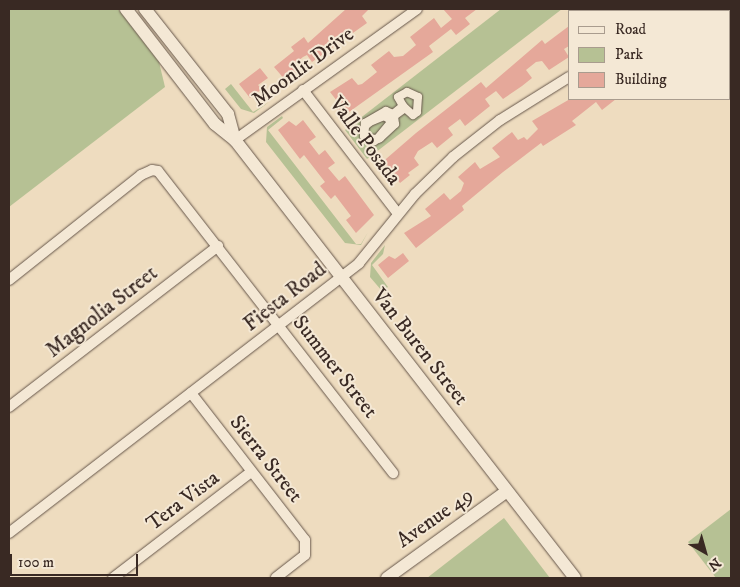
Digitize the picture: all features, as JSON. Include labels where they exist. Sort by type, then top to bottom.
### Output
[{"type":"street","name":"Van Buren Street","points":[[126,9],[215,124],[235,140],[575,578]]},
{"type":"street","name":"Van Buren Street","points":[[145,9],[228,114],[235,140]]},
{"type":"street","name":"Moonlit Drive","points":[[235,140],[417,9]]},
{"type":"street","name":"Fiesta Road","points":[[9,533],[359,263],[432,175],[476,139],[568,78]]},
{"type":"street","name":"Valle Posada","points":[[303,90],[398,214]]},
{"type":"street","points":[[413,93],[418,97],[420,108],[413,115],[405,108],[394,116],[395,124],[380,138],[374,141],[366,138],[377,138],[390,124],[390,118],[381,118],[367,123],[364,136],[362,128],[367,121],[386,111],[393,114],[403,106],[398,97],[402,94],[413,93]]},
{"type":"street","name":"Summer Street","points":[[9,280],[152,170],[162,174],[393,473]]},
{"type":"street","name":"Magnolia Street","points":[[9,407],[218,246]]},
{"type":"street","name":"Sierra Street","points":[[191,393],[305,540],[307,550],[276,578]]},
{"type":"street","name":"Tera Vista","points":[[113,578],[251,472]]},
{"type":"street","name":"Avenue 49","points":[[387,578],[507,491]]},
{"type":"green space","points":[[9,9],[118,9],[159,62],[165,87],[9,207]]},
{"type":"green space","points":[[501,9],[562,9],[367,159],[345,130]]},
{"type":"green space","points":[[231,84],[253,112],[269,102],[254,113],[241,109],[225,89]]},
{"type":"green space","points":[[282,116],[283,118],[268,130],[356,244],[361,244],[368,232],[361,245],[345,243],[266,142],[267,127]]},
{"type":"green space","points":[[385,245],[383,254],[372,265],[388,287],[382,291],[370,277],[371,263]]},
{"type":"green space","points":[[731,509],[731,578],[716,578],[688,542]]},
{"type":"green space","points":[[504,518],[550,578],[427,578]]},
{"type":"building","points":[[346,9],[369,9],[362,16],[367,23],[312,62],[307,55],[303,57],[293,65],[298,72],[286,81],[274,67],[294,51],[291,47],[304,37],[308,43]]},
{"type":"building","points":[[443,9],[477,9],[465,18],[470,24],[456,35],[451,29],[429,46],[433,52],[342,117],[333,105],[337,101],[330,92],[352,78],[358,85],[362,84],[377,72],[371,65],[389,51],[394,57],[403,56],[416,45],[410,37],[434,18],[441,28],[452,19]]},
{"type":"building","points":[[568,27],[568,47],[564,49],[568,58],[549,70],[542,61],[536,62],[526,70],[532,78],[522,86],[503,99],[496,91],[485,99],[490,106],[465,126],[460,119],[448,128],[453,135],[437,148],[432,142],[418,151],[414,158],[419,165],[408,173],[410,175],[400,183],[393,174],[389,178],[379,165],[416,133],[481,82],[486,88],[542,40],[545,44]]},
{"type":"building","points":[[260,68],[268,78],[258,85],[262,89],[250,98],[239,84]]},
{"type":"building","points":[[568,100],[615,100],[602,110],[596,102],[572,121],[576,125],[543,146],[541,143],[503,172],[462,206],[464,210],[416,248],[404,233],[431,216],[425,209],[444,193],[450,200],[461,191],[464,183],[458,177],[475,162],[480,169],[500,157],[492,148],[512,132],[518,140],[524,137],[527,140],[538,129],[532,121]]},
{"type":"building","points":[[303,120],[316,137],[309,142],[319,155],[325,150],[335,163],[328,168],[339,181],[345,176],[374,215],[356,233],[346,220],[351,216],[335,195],[331,199],[320,186],[325,182],[304,155],[300,159],[278,130],[289,121],[296,126]]},
{"type":"building","points":[[403,253],[409,261],[388,278],[378,265],[389,256],[395,259]]}]
